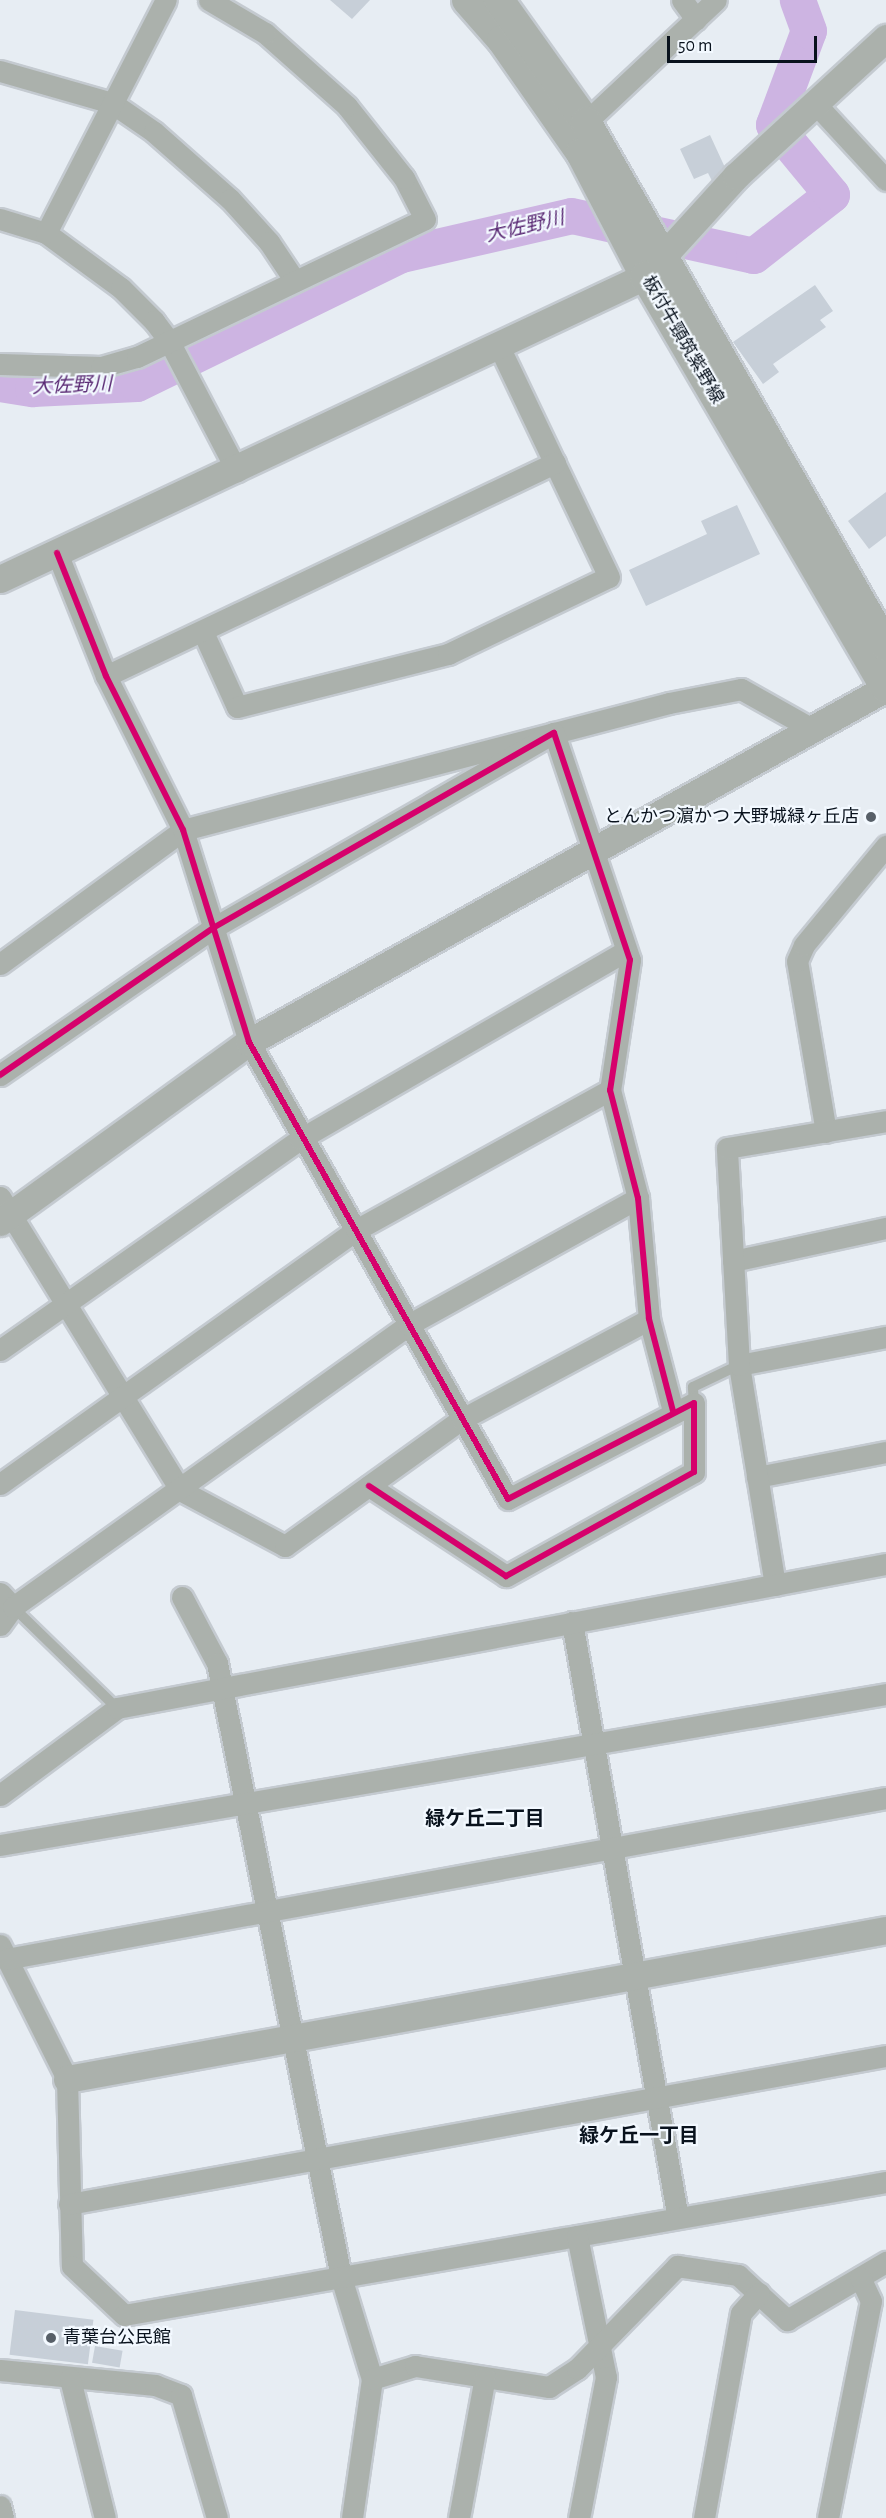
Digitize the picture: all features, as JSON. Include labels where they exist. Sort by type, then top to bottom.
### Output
[{"type":"main road","name":"板付牛頸筑紫野線","points":[[467,0],[502,40],[655,267],[886,646]]},
{"type":"main road","name":"板付牛頸筑紫野線","points":[[499,0],[586,122],[655,267],[886,688]]},
{"type":"street","points":[[46,232],[166,0]]},
{"type":"street","points":[[0,364],[101,368],[170,341],[425,219],[404,178],[347,106],[265,33],[209,0]]},
{"type":"street","points":[[682,0],[696,18]]},
{"type":"street","points":[[586,122],[716,0]]},
{"type":"street","points":[[0,579],[500,348],[655,267],[736,176],[886,38]]},
{"type":"street","points":[[0,72],[112,103],[162,139],[230,199],[269,242],[296,280]]},
{"type":"street","points":[[811,106],[886,180]]},
{"type":"street","points":[[0,219],[46,232],[121,288],[170,341],[237,471]]},
{"type":"street","points":[[203,632],[237,707],[448,654],[609,577],[500,348]]},
{"type":"street","points":[[106,676],[203,632],[555,463]]},
{"type":"street","points":[[57,553],[106,676],[183,831],[249,1042],[300,1139],[356,1230],[508,1499],[673,1411],[693,1403],[694,1472],[506,1576],[369,1486]]},
{"type":"street","points":[[649,1319],[462,1419],[285,1546],[180,1490],[120,1399],[64,1304],[4,1211],[249,1042],[591,854],[886,688]]},
{"type":"street","points":[[4,958],[183,831],[554,733],[741,689],[814,730]]},
{"type":"street","points":[[554,733],[591,854],[630,960],[610,1090],[638,1198],[649,1319],[673,1411]]},
{"type":"street","points":[[0,1075],[213,928],[554,733]]},
{"type":"street","points":[[826,1131],[797,961],[804,945],[886,846]]},
{"type":"street","points":[[0,1350],[300,1139],[627,951]]},
{"type":"street","points":[[0,1484],[356,1230],[610,1090]]},
{"type":"street","points":[[775,1585],[739,1365],[727,1148],[886,1121]]},
{"type":"street","points":[[0,1625],[7,1600],[180,1490],[408,1325],[638,1198]]},
{"type":"street","points":[[733,1261],[886,1228]]},
{"type":"street","points":[[739,1365],[886,1337]]},
{"type":"street","points":[[757,1477],[886,1452]]},
{"type":"street","points":[[0,1795],[117,1708],[886,1564]]},
{"type":"street","points":[[182,1597],[217,1663],[341,2277],[372,2379],[352,2518]]},
{"type":"street","points":[[572,1622],[678,2218]]},
{"type":"street","points":[[0,1845],[886,1694]]},
{"type":"street","points":[[886,1798],[267,1911],[3,1952],[67,2079],[72,2266],[124,2315],[886,2182]]},
{"type":"street","points":[[67,2079],[292,2037],[635,1979],[886,1930]]},
{"type":"street","points":[[69,2204],[886,2056]]},
{"type":"street","points":[[577,2236],[606,2377],[579,2518]]},
{"type":"street","points":[[372,2379],[415,2366],[549,2387],[577,2369],[677,2266],[738,2275],[787,2320],[886,2262]]},
{"type":"street","points":[[828,2518],[871,2301],[860,2277]]},
{"type":"street","points":[[705,2518],[741,2313],[759,2293]]},
{"type":"street","points":[[0,2370],[70,2379],[155,2385],[181,2395],[217,2518]]},
{"type":"street","points":[[459,2518],[485,2377]]},
{"type":"street","points":[[70,2379],[105,2518]]},
{"type":"street","points":[[0,2506],[3,2518]]},
{"type":"lane","points":[[693,1403],[693,1388],[739,1365]]},
{"type":"lane","points":[[7,1600],[117,1708]]},
{"type":"building","points":[[330,0],[370,0],[352,19]]},
{"type":"building","points":[[710,135],[728,174],[712,181],[708,173],[694,179],[680,149]]},
{"type":"building","points":[[815,285],[833,311],[820,320],[826,327],[773,364],[779,372],[763,384],[733,342]]},
{"type":"building","points":[[886,492],[886,536],[869,549],[848,521]]},
{"type":"building","points":[[737,505],[760,554],[646,606],[629,570],[707,534],[701,521]]},
{"type":"building","name":"青葉台公民館","points":[[15,2310],[93,2320],[88,2364],[10,2355]]},
{"type":"building","points":[[95,2346],[123,2351],[120,2368],[92,2363]]},
{"type":"waterway","name":"大佐野川","points":[[0,384],[33,389],[137,384],[402,255],[572,216],[754,256],[832,195],[774,125],[809,31],[798,0]]},
{"type":"cycle path","points":[[57,553],[106,676],[183,830],[249,1042],[508,1499],[694,1403],[694,1472],[506,1576],[369,1486]]},
{"type":"cycle path","points":[[0,1075],[213,928],[554,733],[630,960],[610,1090],[638,1198],[649,1319],[673,1411]]},
{"type":"place","name":"とんかつ濵かつ 大野城緑ヶ丘店","points":[[871,817]]},
{"type":"place","name":"青葉台公民館","points":[[51,2338]]},
{"type":"district","name":"緑ケ丘二丁目","points":[[485,1819]]},
{"type":"district","name":"緑ケ丘一丁目","points":[[639,2136]]}]
